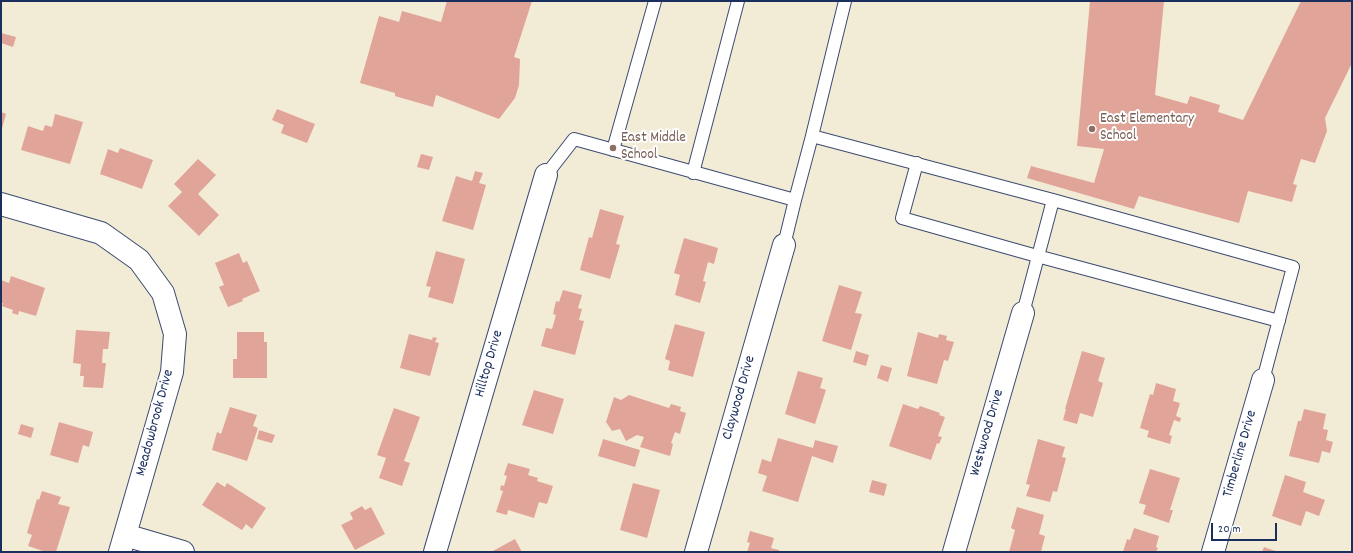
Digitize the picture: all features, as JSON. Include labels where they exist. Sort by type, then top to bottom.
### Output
[{"type":"street","name":"Hilltop Drive","points":[[435,552],[546,175]]},
{"type":"street","name":"Meadowbrook Drive","points":[[1,204],[101,233],[140,260],[163,294],[175,334],[172,372],[122,544]]},
{"type":"street","name":"Claywood Drive","points":[[696,552],[784,245]]},
{"type":"street","name":"Westwood Drive","points":[[954,552],[1023,313]]},
{"type":"street","name":"Timberline Drive","points":[[1213,552],[1263,380]]},
{"type":"street","points":[[122,544],[183,552]]},
{"type":"lane","points":[[613,150],[655,1]]},
{"type":"lane","points":[[693,173],[738,1]]},
{"type":"lane","points":[[784,245],[845,1]]},
{"type":"lane","points":[[812,136],[1053,200],[1293,267],[1263,380]]},
{"type":"lane","points":[[546,175],[574,139],[795,200]]},
{"type":"lane","points":[[917,163],[902,218],[1279,321]]},
{"type":"lane","points":[[1023,313],[1053,200]]},
{"type":"building","points":[[447,1],[532,1],[514,57],[520,59],[519,85],[515,98],[499,119],[436,95],[433,107],[395,96],[395,93],[360,83],[379,16],[399,22],[402,11],[441,22]]},
{"type":"building","points":[[1090,1],[1164,1],[1155,95],[1187,104],[1190,96],[1220,105],[1218,112],[1243,120],[1301,1],[1352,1],[1352,63],[1325,118],[1327,131],[1315,163],[1301,159],[1293,184],[1297,185],[1292,202],[1248,191],[1239,223],[1139,196],[1134,209],[1027,178],[1031,166],[1094,183],[1104,149],[1077,146]]},
{"type":"building","points":[[1,33],[16,37],[13,47],[1,43]]},
{"type":"building","points":[[277,109],[315,124],[307,143],[281,133],[284,125],[272,120]]},
{"type":"building","points":[[1,112],[6,114],[1,132]]},
{"type":"building","points":[[55,114],[83,122],[70,164],[21,150],[28,126],[43,131],[45,125],[52,127]]},
{"type":"building","points":[[120,148],[153,160],[142,189],[100,174],[108,149],[118,153]]},
{"type":"building","points":[[421,154],[433,157],[429,170],[417,167]]},
{"type":"building","points":[[198,159],[216,175],[198,194],[219,215],[199,236],[168,206],[182,192],[174,184]]},
{"type":"building","points":[[475,171],[483,173],[479,183],[486,185],[473,230],[442,221],[456,176],[472,181]]},
{"type":"building","points":[[600,209],[624,216],[616,244],[620,245],[610,279],[580,270],[589,237],[592,238]]},
{"type":"building","points":[[684,238],[718,248],[714,264],[708,262],[703,281],[706,282],[700,303],[675,295],[680,275],[674,273]]},
{"type":"building","points":[[436,251],[465,259],[453,304],[428,297],[431,287],[426,286]]},
{"type":"building","points":[[239,253],[243,263],[247,261],[260,291],[242,299],[243,301],[228,307],[219,287],[224,285],[215,263]]},
{"type":"building","points":[[11,276],[45,288],[36,316],[19,311],[18,315],[12,313],[13,310],[2,306],[1,280],[9,283]]},
{"type":"building","points":[[839,285],[862,292],[855,313],[862,314],[851,350],[822,341]]},
{"type":"building","points":[[563,290],[582,295],[578,308],[582,309],[579,320],[584,321],[575,355],[541,346],[546,328],[552,329],[556,315],[553,314],[556,301],[559,302]]},
{"type":"building","points":[[675,324],[705,332],[693,377],[668,370],[670,361],[665,359]]},
{"type":"building","points":[[76,330],[110,332],[108,349],[103,349],[102,363],[106,363],[103,388],[83,387],[84,376],[80,376],[81,364],[73,363]]},
{"type":"building","points":[[237,332],[264,332],[264,342],[267,342],[267,378],[233,378],[233,359],[237,359]]},
{"type":"building","points":[[918,332],[938,338],[939,334],[947,336],[946,340],[954,342],[948,361],[944,360],[937,384],[907,376]]},
{"type":"building","points":[[409,334],[432,340],[433,337],[437,338],[435,342],[439,343],[430,376],[400,368]]},
{"type":"building","points":[[856,351],[869,355],[866,366],[853,362]]},
{"type":"building","points":[[1082,351],[1105,358],[1098,381],[1103,383],[1093,417],[1080,413],[1077,424],[1063,420]]},
{"type":"building","points":[[881,365],[892,368],[888,382],[877,378]]},
{"type":"building","points":[[798,371],[823,378],[820,388],[826,390],[815,424],[785,414]]},
{"type":"building","points":[[1156,383],[1176,389],[1173,401],[1180,403],[1176,416],[1181,418],[1180,422],[1174,420],[1169,435],[1172,436],[1170,444],[1147,437],[1149,431],[1140,428],[1150,394],[1153,395]]},
{"type":"building","points":[[534,390],[564,399],[553,434],[522,425]]},
{"type":"building","points":[[629,395],[669,408],[671,404],[681,407],[680,411],[686,413],[680,434],[675,432],[671,443],[673,444],[670,456],[640,447],[644,437],[637,435],[626,441],[620,429],[612,431],[606,422],[614,397],[621,400]]},
{"type":"building","points":[[903,404],[918,409],[920,406],[940,413],[939,415],[945,417],[938,436],[942,437],[939,444],[937,443],[931,460],[889,446]]},
{"type":"building","points":[[230,407],[257,415],[253,426],[258,428],[247,461],[212,450],[217,432],[221,434]]},
{"type":"building","points":[[394,408],[420,417],[404,461],[410,463],[402,486],[379,478],[386,458],[377,455]]},
{"type":"building","points":[[1304,409],[1326,414],[1323,429],[1328,430],[1326,440],[1333,442],[1330,453],[1322,451],[1319,463],[1289,456],[1298,421],[1301,421]]},
{"type":"building","points":[[59,422],[93,432],[89,447],[83,445],[78,463],[50,455]]},
{"type":"building","points":[[21,424],[34,428],[31,438],[18,434]]},
{"type":"building","points":[[259,430],[275,435],[272,443],[257,439]]},
{"type":"building","points":[[778,438],[813,448],[815,440],[838,446],[833,463],[812,456],[798,502],[762,491],[767,476],[758,473],[762,459],[771,462]]},
{"type":"building","points":[[603,439],[640,450],[635,467],[598,456]]},
{"type":"building","points":[[1038,439],[1065,447],[1062,457],[1066,458],[1057,492],[1053,491],[1050,502],[1026,496],[1030,485],[1026,484]]},
{"type":"building","points":[[508,463],[530,469],[528,475],[538,478],[537,481],[553,486],[547,504],[539,502],[534,518],[508,510],[507,515],[496,512],[503,491],[500,490],[501,485],[504,486],[507,476],[504,475]]},
{"type":"building","points":[[1150,469],[1180,478],[1170,510],[1173,510],[1169,523],[1143,514],[1146,505],[1139,503]]},
{"type":"building","points":[[1285,475],[1306,482],[1303,492],[1325,500],[1319,516],[1306,511],[1301,526],[1272,516]]},
{"type":"building","points":[[872,480],[887,484],[884,496],[869,492]]},
{"type":"building","points":[[217,482],[225,487],[227,483],[266,508],[252,529],[246,524],[242,530],[202,505]]},
{"type":"building","points":[[633,483],[660,490],[647,538],[620,530]]},
{"type":"building","points":[[42,491],[61,497],[58,504],[70,507],[56,552],[46,552],[28,546],[32,535],[27,533],[37,499],[39,500]]},
{"type":"building","points":[[362,506],[365,510],[371,507],[385,534],[355,550],[341,525],[353,519],[350,513]]},
{"type":"building","points":[[1017,507],[1044,515],[1039,534],[1045,536],[1041,552],[1009,552],[1015,530],[1011,528]]},
{"type":"building","points":[[1134,528],[1159,536],[1156,547],[1158,548],[1156,552],[1123,552],[1127,539],[1130,540]]},
{"type":"building","points":[[750,531],[774,538],[771,548],[779,550],[779,552],[747,552],[750,543],[747,542]]},
{"type":"building","points":[[515,539],[522,552],[491,552]]},
{"type":"building","points":[[1264,547],[1278,552],[1262,552]]},
{"type":"place","name":"East Elementary School","points":[[1092,129]]},
{"type":"place","name":"East Middle School","points":[[613,148]]}]
